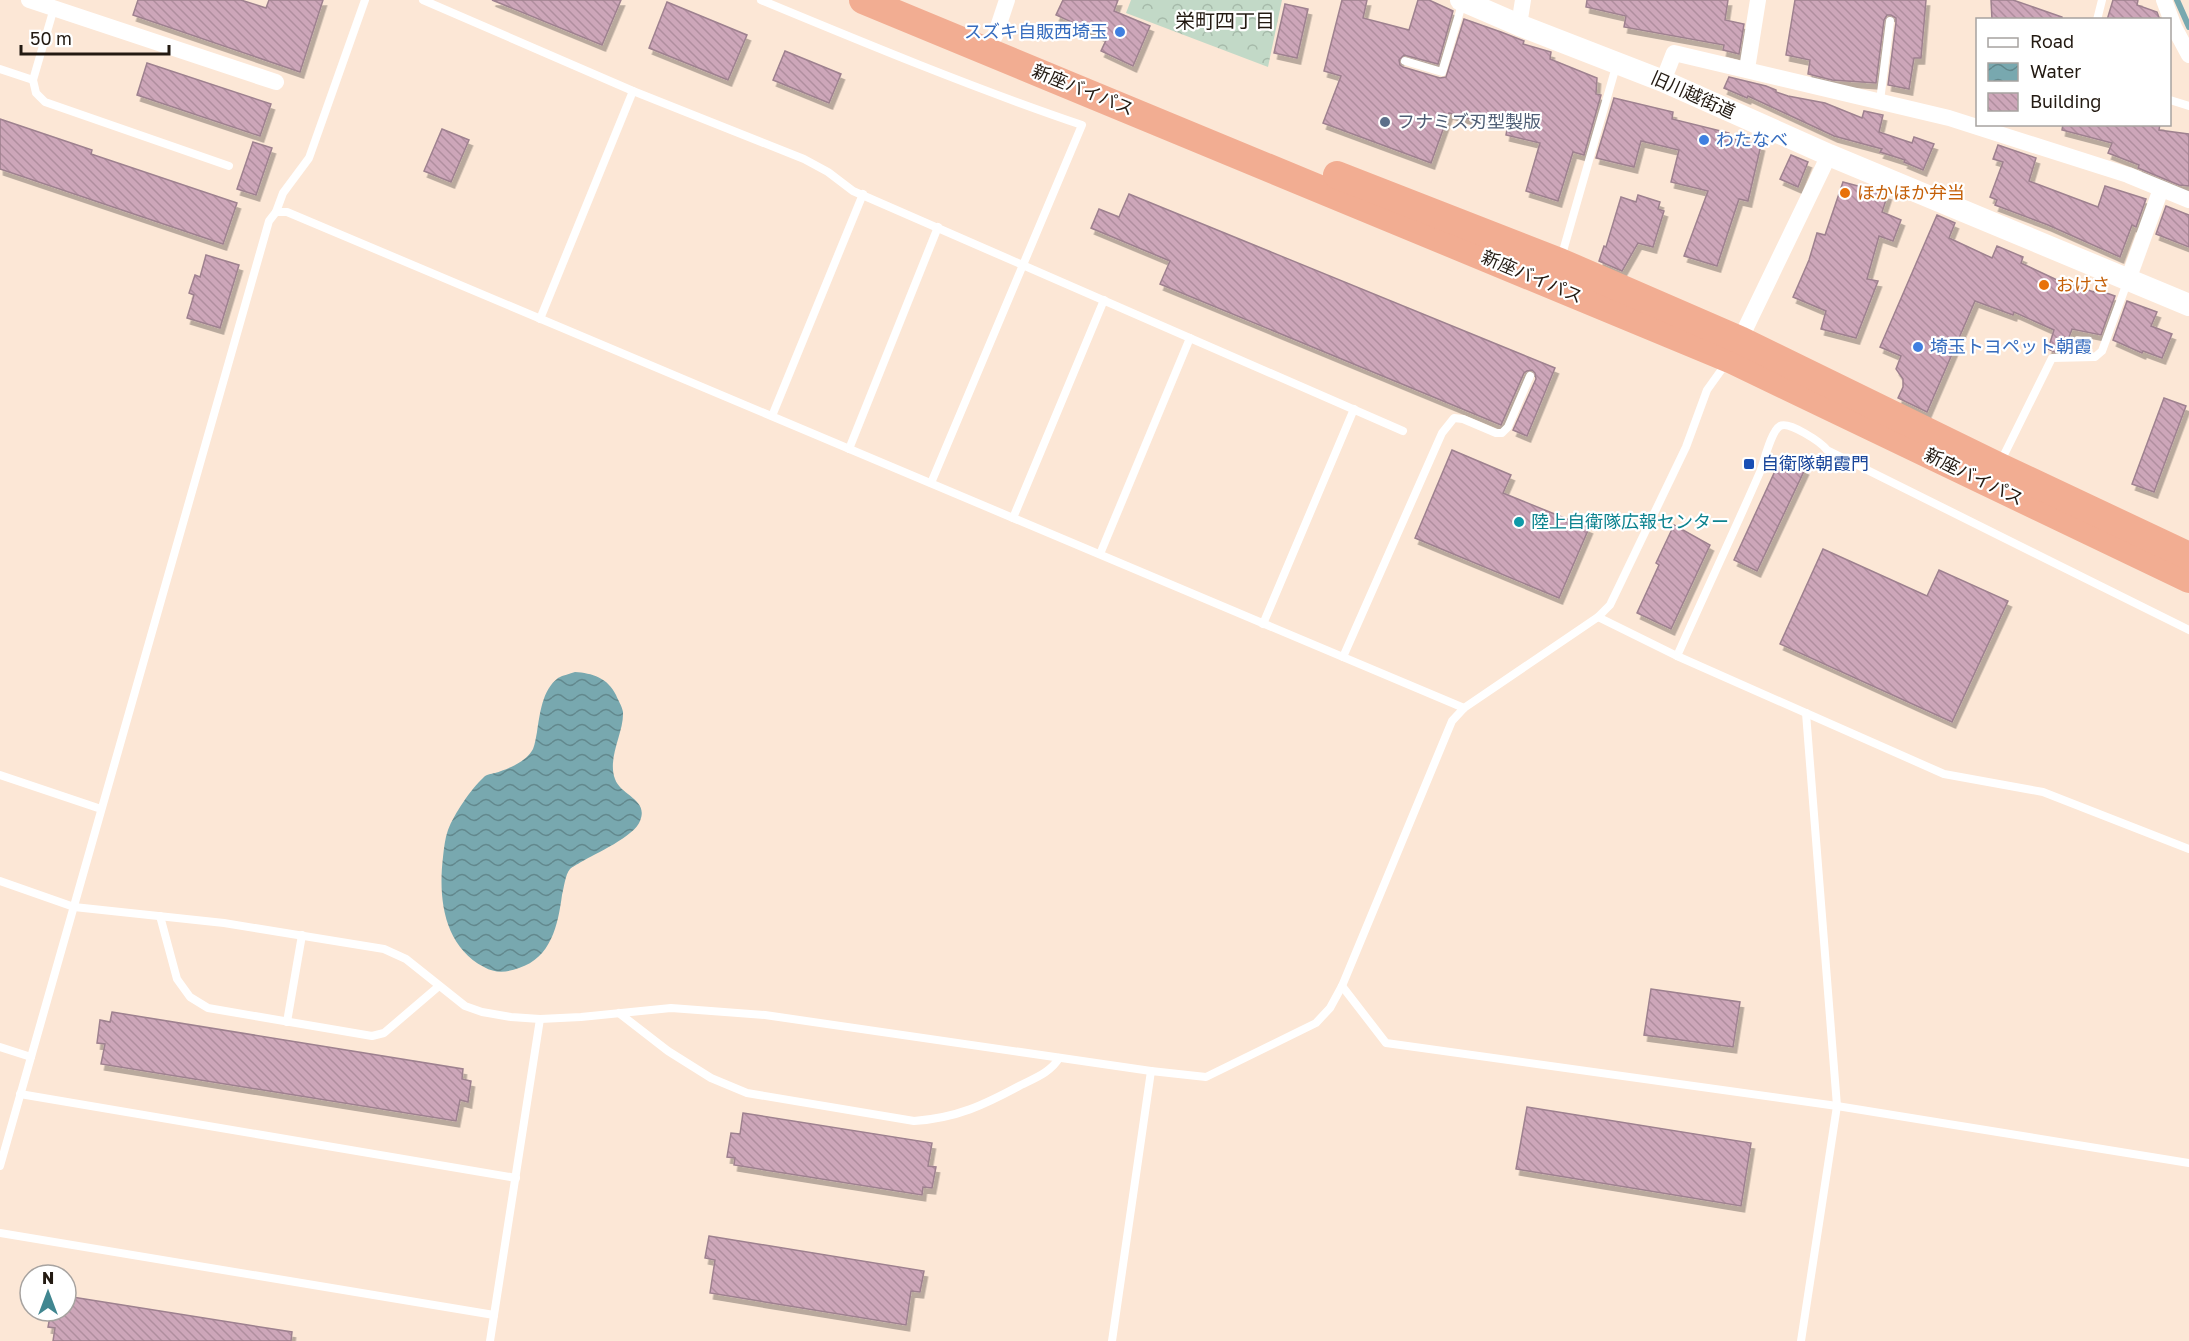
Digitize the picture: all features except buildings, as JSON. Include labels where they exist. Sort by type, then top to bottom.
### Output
[{"type":"highway","name":"新座バイパス","points":[[863,0],[1735,350],[1998,466],[2189,556]]},
{"type":"highway","name":"新座バイパス","points":[[908,0],[1314,166],[1560,262],[2189,579]]},
{"type":"main road","name":"旧川越街道","points":[[1462,0],[1519,25],[1663,81],[1829,155],[2189,305]]},
{"type":"street","points":[[29,0],[276,82]]},
{"type":"street","points":[[995,36],[1007,0]]},
{"type":"street","points":[[1519,25],[1523,0]]},
{"type":"street","points":[[1747,69],[1758,0]]},
{"type":"street","points":[[2164,0],[2171,18]]},
{"type":"street","points":[[2171,19],[2189,55]]},
{"type":"street","points":[[1663,81],[1674,53],[1747,69],[1950,118],[2128,175],[2189,200]]},
{"type":"street","points":[[1735,350],[1829,155]]},
{"type":"street","points":[[2128,280],[2161,189]]},
{"type":"lane","points":[[0,1166],[269,221],[276,212],[283,192],[309,158],[365,0]]},
{"type":"lane","points":[[423,0],[633,90],[804,159],[828,172],[853,191],[1403,431]]},
{"type":"lane","points":[[761,0],[962,82],[1082,125],[931,483]]},
{"type":"lane","points":[[1406,61],[1442,72],[1462,0]]},
{"type":"lane","points":[[2098,18],[2102,0]]},
{"type":"lane","points":[[54,8],[33,80],[36,93],[45,102],[229,166]]},
{"type":"lane","points":[[1880,101],[1890,21]]},
{"type":"lane","points":[[1560,262],[1618,63]]},
{"type":"lane","points":[[0,69],[33,80]]},
{"type":"lane","points":[[540,319],[633,90]]},
{"type":"lane","points":[[2171,101],[2189,106]]},
{"type":"lane","points":[[772,416],[862,194]]},
{"type":"lane","points":[[276,212],[287,212],[1464,708]]},
{"type":"lane","points":[[849,449],[938,227]]},
{"type":"lane","points":[[1998,466],[2052,358],[2095,357],[2102,351],[2128,280]]},
{"type":"lane","points":[[1013,518],[1104,300]]},
{"type":"lane","points":[[1100,555],[1190,338]]},
{"type":"lane","points":[[0,881],[74,906],[302,935],[384,949],[406,958],[465,1006],[482,1012],[511,1017],[540,1019],[671,1008],[765,1015],[1206,1077],[1316,1023],[1330,1008],[1342,986],[1452,721],[1464,708],[1598,617],[1610,606],[1681,458],[1707,390],[1735,350]]},
{"type":"lane","points":[[1343,657],[1447,425],[1454,418],[1464,419],[1496,433],[1502,433],[1508,427],[1530,376]]},
{"type":"lane","points":[[1263,624],[1354,409]]},
{"type":"lane","points":[[1677,656],[1761,469],[1774,433],[1778,427],[1784,425],[1822,444],[1827,450],[2189,630]]},
{"type":"lane","points":[[1598,617],[1677,656],[1944,774],[2043,792],[2189,849]]},
{"type":"lane","points":[[1801,1341],[1838,1106],[1806,713]]},
{"type":"lane","points":[[0,775],[101,810]]},
{"type":"lane","points":[[160,916],[177,979],[190,997],[208,1008],[372,1036],[384,1033],[439,986]]},
{"type":"lane","points":[[288,1022],[302,935]]},
{"type":"lane","points":[[1342,986],[1386,1043],[1838,1106],[2189,1163]]},
{"type":"lane","points":[[619,1013],[685,1062],[711,1078],[747,1093],[914,1121],[937,1119],[978,1108],[1045,1072],[1059,1058]]},
{"type":"lane","points":[[490,1341],[540,1019]]},
{"type":"lane","points":[[0,1047],[31,1057]]},
{"type":"lane","points":[[1112,1341],[1151,1071]]},
{"type":"lane","points":[[20,1094],[516,1178]]},
{"type":"lane","points":[[0,1233],[494,1315]]},
{"type":"green space","points":[[1131,0],[1282,0],[1268,67],[1126,13]]},
{"type":"water","points":[[575,672],[593,675],[609,684],[621,705],[623,720],[614,754],[613,771],[618,785],[638,803],[642,814],[637,827],[631,833],[570,869],[555,929],[539,957],[515,969],[502,972],[493,971],[471,958],[460,947],[447,920],[443,905],[442,873],[447,833],[463,802],[484,777],[516,764],[530,754],[548,689],[558,678]]},
{"type":"waterway","points":[[2177,0],[2189,27]]},
{"type":"place","name":"スズキ自販西埼玉","points":[[1120,32]]},
{"type":"place","name":"フナミズ刃型製版","points":[[1385,122]]},
{"type":"place","name":"わたなべ","points":[[1704,140]]},
{"type":"place","name":"ほかほか弁当","points":[[1845,193]]},
{"type":"place","name":"おけさ","points":[[2044,285]]},
{"type":"place","name":"埼玉トヨペット朝霞","points":[[1918,347]]},
{"type":"place","name":"自衛隊朝霞門","points":[[1749,464]]},
{"type":"place","name":"陸上自衛隊広報センター","points":[[1519,522]]},
{"type":"district","name":"栄町四丁目","points":[[1225,21]]}]
